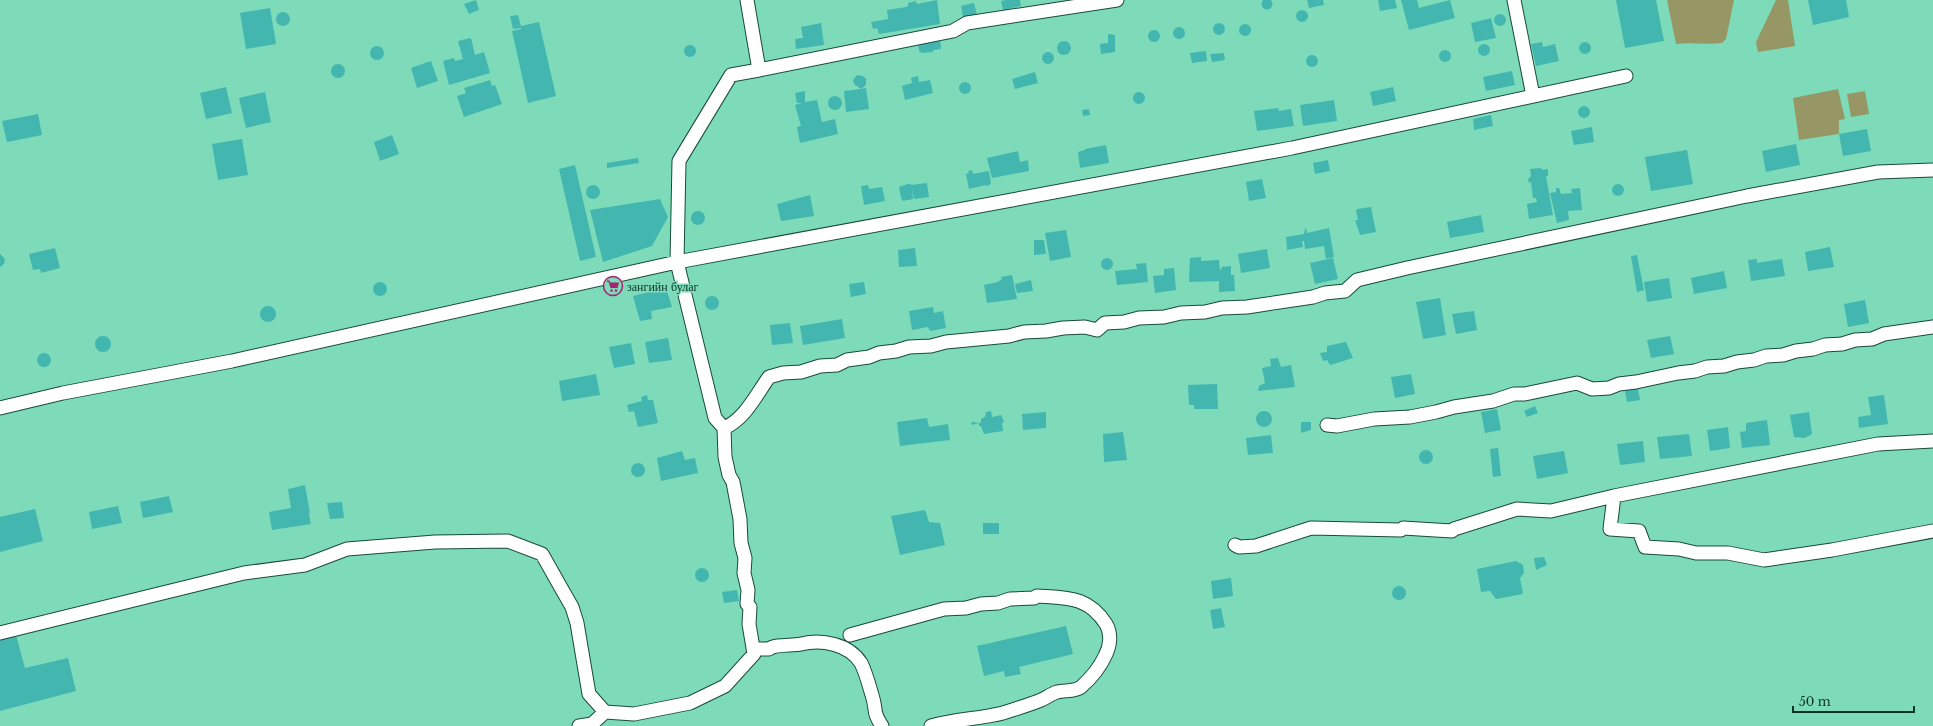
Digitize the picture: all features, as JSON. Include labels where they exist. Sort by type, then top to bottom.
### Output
[{"type":"street","points":[[748,0],[759,70]]},
{"type":"street","points":[[0,633],[244,573],[263,570],[288,569],[305,565],[347,549],[435,542],[508,541],[542,554],[572,607],[577,623],[589,694],[605,712],[634,714],[648,712],[668,706],[690,703],[725,686],[754,654],[754,649],[749,624],[750,607],[747,604],[748,590],[744,573],[745,558],[741,543],[740,519],[733,482],[729,475],[725,457],[724,428],[715,418],[677,262],[679,161],[731,75],[953,31],[967,23],[1117,0]]},
{"type":"street","points":[[1514,0],[1533,96]]},
{"type":"street","points":[[0,408],[63,393],[232,361],[677,262],[1285,150],[1626,76]]},
{"type":"street","points":[[724,428],[734,424],[750,406],[769,377],[784,373],[800,372],[820,366],[837,364],[847,360],[869,357],[879,352],[896,351],[909,347],[931,346],[946,342],[970,341],[985,337],[1063,328],[1085,326],[1097,330],[1105,323],[1124,322],[1139,318],[1164,317],[1181,313],[1205,312],[1222,308],[1247,307],[1264,303],[1283,302],[1326,292],[1345,291],[1357,280],[1407,268],[1747,196],[1878,172],[1933,170]]},
{"type":"street","points":[[1327,425],[1337,426],[1374,419],[1410,417],[1454,407],[1492,401],[1514,394],[1525,394],[1577,383],[1592,389],[1609,388],[1619,384],[1695,371],[1707,367],[1724,366],[1766,356],[1813,350],[1825,345],[1842,344],[1855,340],[1872,339],[1884,334],[1901,333],[1914,329],[1933,327]]},
{"type":"street","points":[[1234,545],[1239,548],[1256,546],[1311,528],[1401,530],[1403,528],[1452,531],[1517,509],[1550,511],[1614,496],[1878,444],[1933,441]]},
{"type":"street","points":[[1614,496],[1610,529],[1639,531],[1645,547],[1679,549],[1696,553],[1728,553],[1764,560],[1832,550],[1933,531]]},
{"type":"street","points":[[850,635],[944,610],[966,608],[980,604],[998,603],[1010,599],[1034,598],[1037,596],[1066,598],[1088,604],[1101,617],[1108,627],[1110,634],[1109,649],[1101,665],[1080,688],[1058,692],[1003,713],[968,720],[947,721],[931,726]]},
{"type":"street","points":[[754,649],[769,650],[771,647],[791,646],[808,642],[835,644],[844,647],[860,662],[873,697],[874,714],[882,726]]},
{"type":"street","points":[[579,726],[592,724],[605,712]]},
{"type":"green space","points":[[1667,0],[1734,0],[1726,39],[1722,43],[1676,44]]},
{"type":"green space","points":[[1776,0],[1788,0],[1795,46],[1758,52],[1756,42]]},
{"type":"green space","points":[[1838,89],[1845,119],[1839,120],[1839,134],[1799,140],[1793,98]]},
{"type":"green space","points":[[1865,91],[1869,114],[1851,117],[1847,94]]},
{"type":"building","points":[[1267,-2],[1271,0],[1273,4],[1271,8],[1267,10],[1263,8],[1261,4],[1263,0]]},
{"type":"building","points":[[476,0],[479,10],[469,14],[464,4]]},
{"type":"building","points":[[937,0],[940,24],[879,34],[877,28],[873,29],[871,22],[888,19],[887,10],[906,7],[908,6],[908,3],[916,1],[917,4]]},
{"type":"building","points":[[1020,0],[1021,6],[1003,10],[1001,1]]},
{"type":"building","points":[[1307,0],[1323,0],[1324,5],[1309,8]]},
{"type":"building","points":[[1378,0],[1395,0],[1397,8],[1380,11]]},
{"type":"building","points":[[1401,0],[1417,0],[1419,8],[1450,0],[1455,18],[1409,30]]},
{"type":"building","points":[[1616,0],[1656,0],[1664,41],[1625,48]]},
{"type":"building","points":[[1808,0],[1846,0],[1849,17],[1813,25]]},
{"type":"building","points":[[974,3],[977,15],[963,17],[961,6]]},
{"type":"building","points":[[270,8],[276,44],[246,49],[240,13]]},
{"type":"building","points":[[1300,10],[1304,10],[1308,16],[1304,22],[1300,22],[1296,18],[1296,14]]},
{"type":"building","points":[[283,12],[288,14],[290,19],[288,24],[283,26],[278,24],[276,19],[278,14]]},
{"type":"building","points":[[1498,14],[1502,14],[1506,20],[1502,26],[1498,26],[1494,22],[1494,18]]},
{"type":"building","points":[[518,15],[521,26],[539,22],[556,96],[528,103],[512,31],[521,28],[513,29],[510,16]]},
{"type":"building","points":[[1491,18],[1496,38],[1475,42],[1471,23]]},
{"type":"building","points":[[821,23],[824,45],[796,49],[795,39],[803,38],[801,27]]},
{"type":"building","points":[[1217,23],[1221,23],[1225,29],[1221,35],[1217,35],[1213,31],[1213,27]]},
{"type":"building","points":[[1243,24],[1247,24],[1251,30],[1247,36],[1243,36],[1239,32],[1239,28]]},
{"type":"building","points":[[1177,27],[1181,27],[1185,33],[1181,39],[1177,39],[1173,35],[1173,31]]},
{"type":"building","points":[[1152,30],[1156,30],[1160,36],[1156,42],[1152,42],[1148,38],[1148,34]]},
{"type":"building","points":[[1108,34],[1115,35],[1115,52],[1101,54],[1100,44],[1108,43]]},
{"type":"building","points":[[940,37],[941,49],[933,50],[933,52],[922,53],[919,51],[918,38]]},
{"type":"building","points":[[471,38],[475,55],[484,52],[490,73],[449,85],[443,61],[454,58],[455,61],[463,59],[458,41]]},
{"type":"building","points":[[1064,41],[1069,43],[1071,48],[1069,53],[1064,55],[1059,53],[1057,48],[1059,43]]},
{"type":"building","points":[[1542,42],[1543,47],[1555,44],[1559,61],[1536,66],[1531,44]]},
{"type":"building","points":[[1583,42],[1587,42],[1591,48],[1587,54],[1583,54],[1579,50],[1579,46]]},
{"type":"building","points":[[1482,44],[1486,44],[1490,50],[1486,56],[1482,56],[1478,52],[1478,48]]},
{"type":"building","points":[[692,45],[695,46],[695,56],[688,57],[685,56],[684,49],[685,46]]},
{"type":"building","points":[[374,46],[380,46],[384,50],[384,56],[380,60],[374,60],[370,56],[370,50]]},
{"type":"building","points":[[1443,50],[1447,50],[1451,56],[1447,62],[1443,62],[1439,58],[1439,54]]},
{"type":"building","points":[[1206,51],[1207,61],[1192,63],[1190,53]]},
{"type":"building","points":[[1050,52],[1053,53],[1053,63],[1046,64],[1043,63],[1042,56],[1043,53]]},
{"type":"building","points":[[1224,53],[1225,60],[1212,62],[1210,54]]},
{"type":"building","points":[[1310,55],[1314,55],[1318,61],[1314,67],[1310,67],[1306,63],[1306,59]]},
{"type":"building","points":[[431,61],[438,81],[417,88],[411,68]]},
{"type":"building","points":[[338,64],[343,66],[345,71],[343,76],[338,78],[333,76],[331,71],[333,66]]},
{"type":"building","points":[[1512,71],[1515,85],[1486,91],[1483,77]]},
{"type":"building","points":[[1035,72],[1038,83],[1015,89],[1012,79]]},
{"type":"building","points":[[857,75],[863,76],[866,79],[866,85],[861,89],[854,84],[853,80]]},
{"type":"building","points":[[918,76],[919,82],[930,80],[933,93],[905,100],[902,86],[912,83],[911,78]]},
{"type":"building","points":[[490,80],[492,86],[495,85],[502,104],[464,117],[457,96],[466,93],[464,88]]},
{"type":"building","points":[[963,82],[967,82],[971,88],[967,94],[963,94],[959,90],[959,86]]},
{"type":"building","points":[[226,87],[232,113],[206,119],[200,93]]},
{"type":"building","points":[[1393,87],[1396,101],[1373,106],[1370,92]]},
{"type":"building","points":[[866,88],[869,109],[846,112],[844,91]]},
{"type":"building","points":[[805,91],[805,102],[817,100],[822,122],[835,119],[838,134],[800,143],[797,127],[801,126],[795,105],[802,103],[797,103],[795,93]]},
{"type":"building","points":[[265,92],[271,122],[246,128],[239,98]]},
{"type":"building","points":[[1137,92],[1141,92],[1145,98],[1141,104],[1137,104],[1133,100],[1133,96]]},
{"type":"building","points":[[835,96],[840,98],[842,103],[840,108],[835,110],[830,108],[828,103],[830,98]]},
{"type":"building","points":[[1334,100],[1337,121],[1303,126],[1300,105]]},
{"type":"building","points":[[1582,106],[1586,106],[1590,112],[1586,118],[1582,118],[1578,114],[1578,110]]},
{"type":"building","points":[[1278,108],[1279,111],[1291,109],[1294,126],[1257,131],[1254,111]]},
{"type":"building","points":[[1089,109],[1090,115],[1083,116],[1082,110]]},
{"type":"building","points":[[38,114],[42,135],[7,142],[2,121]]},
{"type":"building","points":[[1491,115],[1493,126],[1474,130],[1473,119]]},
{"type":"building","points":[[1592,127],[1594,142],[1574,145],[1571,131]]},
{"type":"building","points":[[1867,129],[1871,151],[1843,156],[1839,134]]},
{"type":"building","points":[[392,135],[399,154],[380,161],[374,142]]},
{"type":"building","points":[[242,139],[248,175],[218,180],[212,144]]},
{"type":"building","points":[[1796,144],[1800,165],[1766,172],[1762,151]]},
{"type":"building","points":[[1106,145],[1109,163],[1080,168],[1078,152],[1085,149]]},
{"type":"building","points":[[1687,150],[1693,184],[1651,191],[1645,157]]},
{"type":"building","points":[[1018,151],[1020,162],[1028,160],[1029,171],[992,178],[987,158]]},
{"type":"building","points":[[638,158],[639,163],[607,168],[607,163]]},
{"type":"building","points":[[1328,160],[1330,171],[1315,174],[1313,163]]},
{"type":"building","points":[[575,165],[596,257],[580,261],[559,169]]},
{"type":"building","points":[[1541,168],[1542,170],[1548,169],[1548,176],[1546,176],[1553,215],[1529,219],[1527,204],[1537,202],[1536,198],[1533,198],[1531,182],[1529,183],[1528,179],[1531,176],[1530,169]]},
{"type":"building","points":[[972,170],[973,174],[989,171],[991,184],[988,185],[989,187],[986,185],[969,189],[966,174],[969,173],[968,171]]},
{"type":"building","points":[[1262,179],[1266,198],[1249,201],[1246,182]]},
{"type":"building","points":[[927,183],[929,197],[914,199],[912,187],[913,199],[903,201],[901,198],[899,187],[908,184]]},
{"type":"building","points":[[1616,184],[1620,184],[1624,190],[1620,196],[1616,196],[1612,192],[1612,188]]},
{"type":"building","points":[[593,185],[598,187],[600,192],[598,197],[593,199],[588,197],[586,192],[588,187]]},
{"type":"building","points":[[868,185],[869,189],[882,187],[885,201],[864,205],[861,186]]},
{"type":"building","points":[[1556,188],[1559,188],[1561,194],[1572,193],[1571,189],[1580,188],[1582,210],[1568,211],[1569,220],[1557,223],[1550,193],[1556,192]]},
{"type":"building","points":[[810,195],[814,216],[781,221],[777,204]]},
{"type":"building","points":[[660,199],[668,217],[652,246],[603,262],[590,210]]},
{"type":"building","points":[[1371,207],[1376,232],[1360,235],[1355,220],[1358,220],[1356,211],[1357,209]]},
{"type":"building","points":[[698,211],[703,213],[705,218],[703,223],[698,225],[693,223],[691,218],[693,213]]},
{"type":"building","points":[[1481,215],[1484,232],[1450,238],[1447,222]]},
{"type":"building","points":[[1306,228],[1307,233],[1329,228],[1334,257],[1326,259],[1324,246],[1305,249],[1304,241],[1302,241],[1303,247],[1287,250],[1286,237],[1304,234]]},
{"type":"building","points":[[1066,230],[1071,257],[1050,261],[1045,233]]},
{"type":"building","points":[[1034,240],[1044,240],[1046,254],[1034,255]]},
{"type":"building","points":[[1830,247],[1834,267],[1808,271],[1805,252]]},
{"type":"building","points":[[55,248],[60,268],[41,273],[40,269],[33,270],[29,254]]},
{"type":"building","points":[[915,248],[917,266],[899,267],[898,250]]},
{"type":"building","points":[[1267,249],[1270,268],[1241,273],[1238,254]]},
{"type":"building","points":[[0,254],[5,259],[4,264],[0,267]]},
{"type":"building","points":[[1637,255],[1644,290],[1637,292],[1631,256]]},
{"type":"building","points":[[1201,257],[1201,261],[1219,260],[1220,271],[1222,267],[1231,266],[1231,275],[1234,275],[1235,291],[1219,292],[1219,281],[1189,282],[1190,258]]},
{"type":"building","points":[[1105,258],[1109,258],[1113,264],[1109,270],[1105,270],[1101,266],[1101,262]]},
{"type":"building","points":[[1333,258],[1338,279],[1315,284],[1310,263]]},
{"type":"building","points":[[1757,259],[1757,263],[1782,259],[1785,276],[1751,281],[1748,260]]},
{"type":"building","points":[[1146,263],[1148,282],[1117,285],[1115,271],[1137,269],[1136,264]]},
{"type":"building","points":[[1174,268],[1176,290],[1155,293],[1153,276],[1164,275],[1164,269]]},
{"type":"building","points":[[1724,271],[1727,288],[1694,294],[1691,278]]},
{"type":"building","points":[[1012,275],[1017,299],[987,303],[984,285],[998,282],[1002,279],[1001,277]]},
{"type":"building","points":[[1669,278],[1672,298],[1647,302],[1644,282]]},
{"type":"building","points":[[1031,280],[1033,291],[1017,293],[1015,284]]},
{"type":"building","points":[[380,282],[385,284],[387,289],[385,294],[380,296],[375,294],[373,289],[375,284]]},
{"type":"building","points":[[864,282],[866,294],[851,297],[849,284]]},
{"type":"building","points":[[666,288],[672,307],[651,311],[652,319],[640,321],[633,296]]},
{"type":"building","points":[[712,296],[717,298],[719,303],[717,308],[712,310],[707,308],[705,303],[707,298]]},
{"type":"building","points":[[1440,298],[1446,335],[1423,339],[1416,302]]},
{"type":"building","points":[[1865,300],[1869,323],[1848,327],[1844,304]]},
{"type":"building","points":[[268,306],[274,308],[276,314],[274,320],[268,322],[262,320],[260,314],[262,308]]},
{"type":"building","points":[[933,307],[934,313],[943,311],[946,328],[930,331],[928,327],[912,330],[909,311]]},
{"type":"building","points":[[1474,311],[1477,330],[1456,334],[1452,314]]},
{"type":"building","points":[[842,319],[845,338],[803,345],[800,326]]},
{"type":"building","points":[[790,323],[793,343],[772,345],[770,325]]},
{"type":"building","points":[[103,336],[109,338],[111,344],[109,350],[103,352],[97,350],[95,344],[97,338]]},
{"type":"building","points":[[1670,336],[1674,354],[1651,358],[1647,340]]},
{"type":"building","points":[[668,338],[672,360],[649,363],[645,342]]},
{"type":"building","points":[[1346,342],[1353,358],[1330,365],[1327,360],[1323,361],[1320,353],[1327,352],[1327,346]]},
{"type":"building","points":[[631,343],[635,364],[614,368],[609,347]]},
{"type":"building","points":[[44,353],[49,355],[51,360],[49,365],[44,367],[39,365],[37,360],[39,355]]},
{"type":"building","points":[[1278,358],[1281,367],[1291,365],[1295,387],[1258,391],[1259,386],[1265,383],[1262,368],[1271,366],[1270,359]]},
{"type":"building","points":[[596,374],[600,395],[562,401],[559,381]]},
{"type":"building","points":[[1411,374],[1415,394],[1395,398],[1391,377]]},
{"type":"building","points":[[1217,384],[1218,409],[1194,409],[1194,405],[1189,405],[1188,385]]},
{"type":"building","points":[[1638,389],[1640,400],[1627,402],[1625,391]]},
{"type":"building","points":[[647,395],[648,400],[653,400],[658,423],[638,427],[634,411],[629,412],[627,405],[642,401],[641,397]]},
{"type":"building","points":[[1884,395],[1888,424],[1859,428],[1858,417],[1871,415],[1868,397]]},
{"type":"building","points":[[1535,406],[1538,413],[1527,417],[1524,411]]},
{"type":"building","points":[[1497,409],[1501,430],[1485,433],[1481,412]]},
{"type":"building","points":[[991,411],[992,417],[1001,415],[1004,422],[1002,423],[1003,431],[984,434],[981,426],[979,426],[979,423],[972,425],[971,422],[981,423],[981,419],[985,417],[986,412]]},
{"type":"building","points":[[1264,411],[1270,413],[1272,419],[1270,425],[1264,427],[1258,425],[1256,419],[1258,413]]},
{"type":"building","points":[[1046,412],[1046,428],[1023,430],[1022,414]]},
{"type":"building","points":[[1809,412],[1812,434],[1805,438],[1794,437],[1790,415]]},
{"type":"building","points":[[927,418],[929,427],[948,424],[950,440],[900,446],[897,422]]},
{"type":"building","points":[[1767,420],[1770,445],[1742,448],[1740,432],[1746,431],[1746,423]]},
{"type":"building","points":[[1301,422],[1311,422],[1311,430],[1301,433]]},
{"type":"building","points":[[1728,427],[1730,448],[1710,451],[1707,430]]},
{"type":"building","points":[[1123,432],[1127,460],[1104,462],[1103,434]]},
{"type":"building","points":[[1689,434],[1692,456],[1660,459],[1657,437]]},
{"type":"building","points":[[1271,435],[1273,453],[1248,455],[1246,438]]},
{"type":"building","points":[[1643,441],[1645,462],[1620,465],[1617,444]]},
{"type":"building","points":[[1498,448],[1501,476],[1493,477],[1490,449]]},
{"type":"building","points":[[1423,450],[1429,450],[1433,454],[1433,460],[1429,464],[1423,464],[1419,460],[1419,454]]},
{"type":"building","points":[[682,451],[685,460],[695,458],[698,473],[661,481],[657,458]]},
{"type":"building","points":[[1564,451],[1568,473],[1537,479],[1533,456]]},
{"type":"building","points":[[638,463],[643,465],[645,470],[643,475],[638,477],[633,475],[631,470],[633,465]]},
{"type":"building","points":[[305,485],[310,513],[308,513],[311,524],[272,530],[269,512],[291,508],[288,489]]},
{"type":"building","points":[[169,496],[173,512],[143,518],[140,502]]},
{"type":"building","points":[[342,502],[344,518],[330,519],[327,503]]},
{"type":"building","points":[[118,506],[122,523],[92,529],[89,512]]},
{"type":"building","points":[[35,509],[43,541],[0,552],[0,517]]},
{"type":"building","points":[[925,510],[929,522],[940,523],[945,545],[900,555],[891,516]]},
{"type":"building","points":[[983,523],[999,523],[999,534],[983,534]]},
{"type":"building","points":[[1544,557],[1547,565],[1536,570],[1534,558]]},
{"type":"building","points":[[1516,561],[1523,565],[1524,573],[1520,578],[1523,594],[1496,599],[1490,591],[1481,592],[1477,569]]},
{"type":"building","points":[[702,568],[707,570],[709,575],[707,580],[702,582],[697,580],[695,575],[697,570]]},
{"type":"building","points":[[1231,578],[1233,596],[1213,599],[1211,581]]},
{"type":"building","points":[[1396,586],[1402,586],[1406,590],[1406,596],[1402,600],[1396,600],[1392,596],[1392,590]]},
{"type":"building","points":[[737,590],[739,601],[724,603],[722,592]]},
{"type":"building","points":[[1221,608],[1225,627],[1213,629],[1210,610]]},
{"type":"building","points":[[1066,626],[1073,654],[1019,667],[1021,674],[1005,677],[1004,671],[984,676],[977,646]]},
{"type":"building","points":[[16,635],[25,668],[68,658],[76,691],[0,711],[0,639]]},
{"type":"place","name":"зангийн булаг","points":[[613,286]]}]
